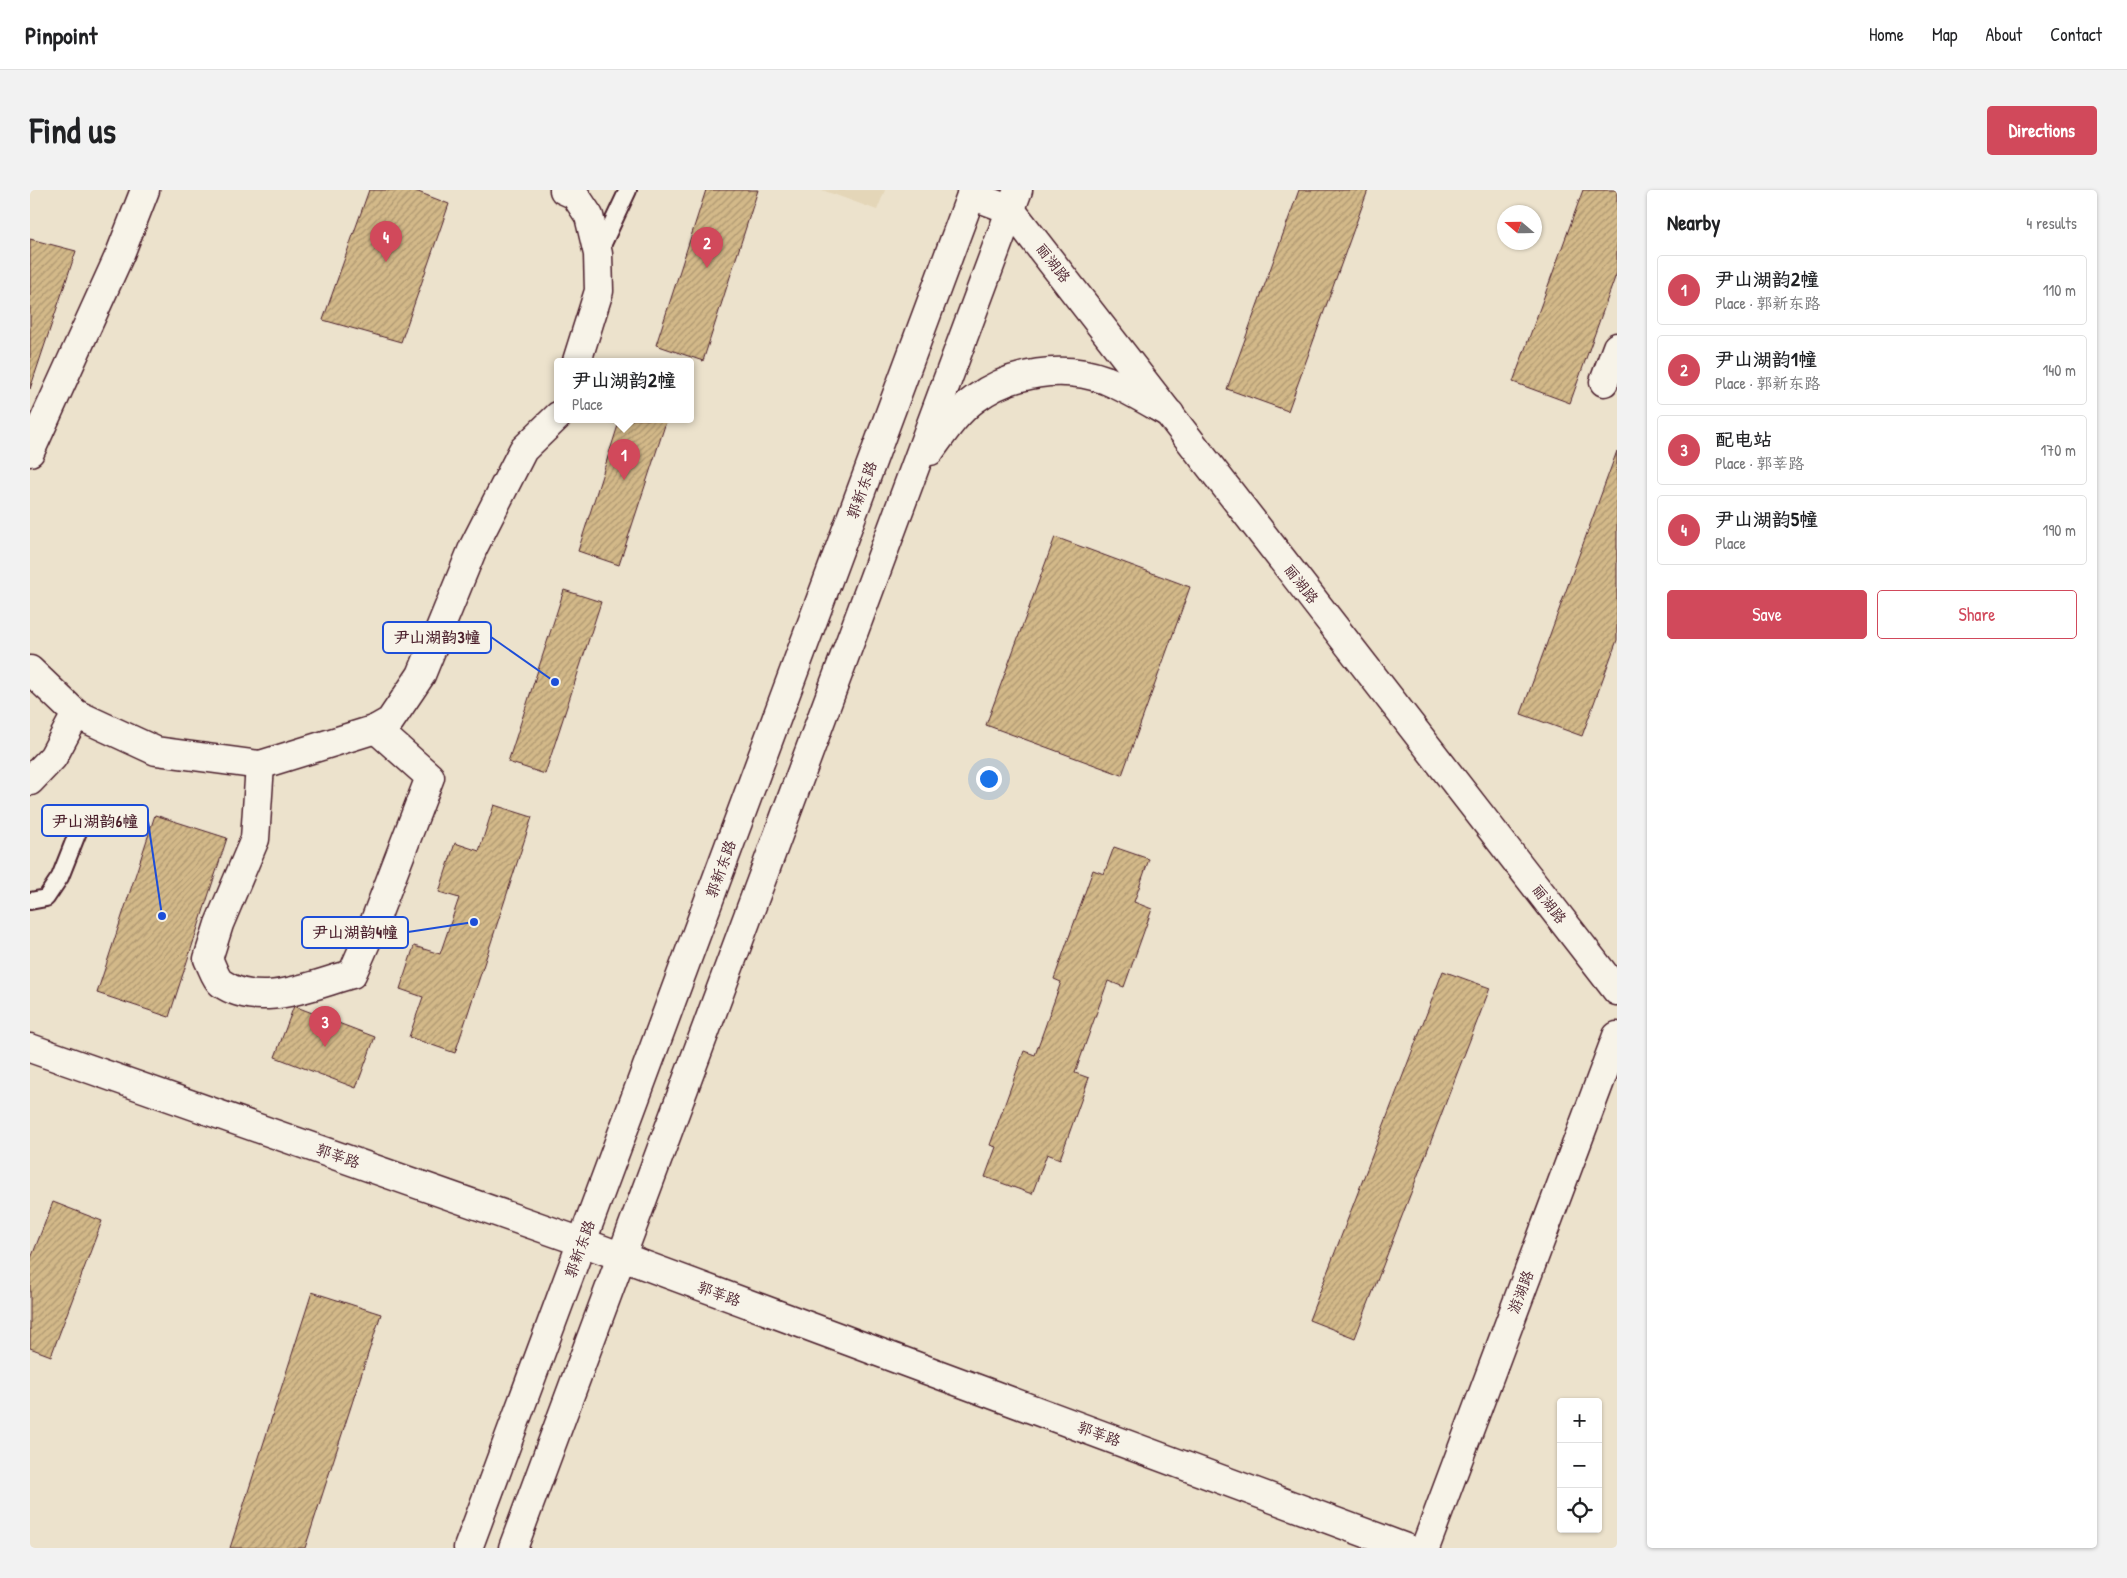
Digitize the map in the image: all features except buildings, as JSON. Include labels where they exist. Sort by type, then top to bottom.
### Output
[{"type":"street","points":[[30,452],[120,254],[145,190]]},
{"type":"street","points":[[564,190],[575,195],[589,216],[598,254],[599,291],[578,358]]},
{"type":"street","points":[[514,1548],[620,1257],[1015,200],[972,192]]},
{"type":"street","name":"郭新东路","points":[[468,1548],[972,192]]},
{"type":"street","name":"丽湖路","points":[[1015,200],[1170,414],[1617,991]]},
{"type":"street","points":[[1604,382],[1617,347]]},
{"type":"street","points":[[912,476],[949,425],[974,399],[1000,384],[1031,375],[1057,371],[1106,380],[1170,414]]},
{"type":"street","points":[[30,670],[76,714],[156,751],[260,765],[376,729],[390,721],[421,675],[473,548],[523,450],[554,420]]},
{"type":"street","points":[[30,781],[53,757],[76,714]]},
{"type":"street","points":[[260,765],[255,840],[219,924],[208,959],[220,982],[248,996],[282,994],[352,974],[371,931],[430,777],[376,729]]},
{"type":"street","name":"游湖路","points":[[1425,1548],[1617,1036]]},
{"type":"street","name":"郭莘路","points":[[30,1048],[582,1242],[1406,1548]]},
{"type":"lane","points":[[598,254],[628,190]]},
{"type":"lane","points":[[30,900],[46,898],[60,877],[79,829]]},
{"type":"shaded area","points":[[822,190],[885,190],[877,210]]},
{"type":"place","name":"尹山湖韵5幢","points":[[386,262]]},
{"type":"place","name":"尹山湖韵1幢","points":[[707,268]]},
{"type":"place","name":"尹山湖韵2幢","points":[[624,480]]},
{"type":"place","name":"尹山湖韵3幢","points":[[555,682]]},
{"type":"place","name":"尹山湖韵6幢","points":[[162,916]]},
{"type":"place","name":"尹山湖韵4幢","points":[[474,922]]},
{"type":"place","name":"配电站","points":[[325,1047]]}]
